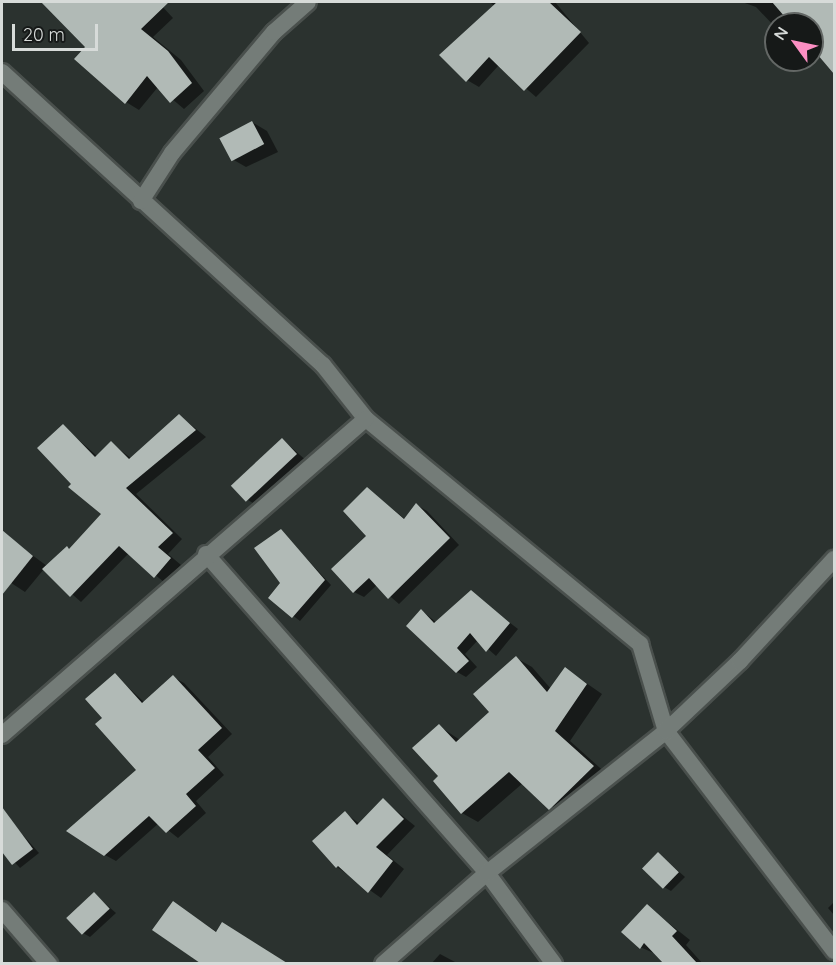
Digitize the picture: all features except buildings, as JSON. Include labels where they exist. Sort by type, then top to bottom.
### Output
[{"type":"street","points":[[141,201],[172,153],[274,32],[308,2]]},
{"type":"street","points":[[2,72],[323,365],[366,418],[640,644],[666,731],[834,951]]},
{"type":"street","points":[[2,735],[206,554],[366,418]]},
{"type":"street","points":[[206,554],[487,873],[554,963]]},
{"type":"street","points":[[383,963],[487,873],[666,731],[740,661],[834,559]]},
{"type":"street","points":[[2,910],[50,963]]}]
